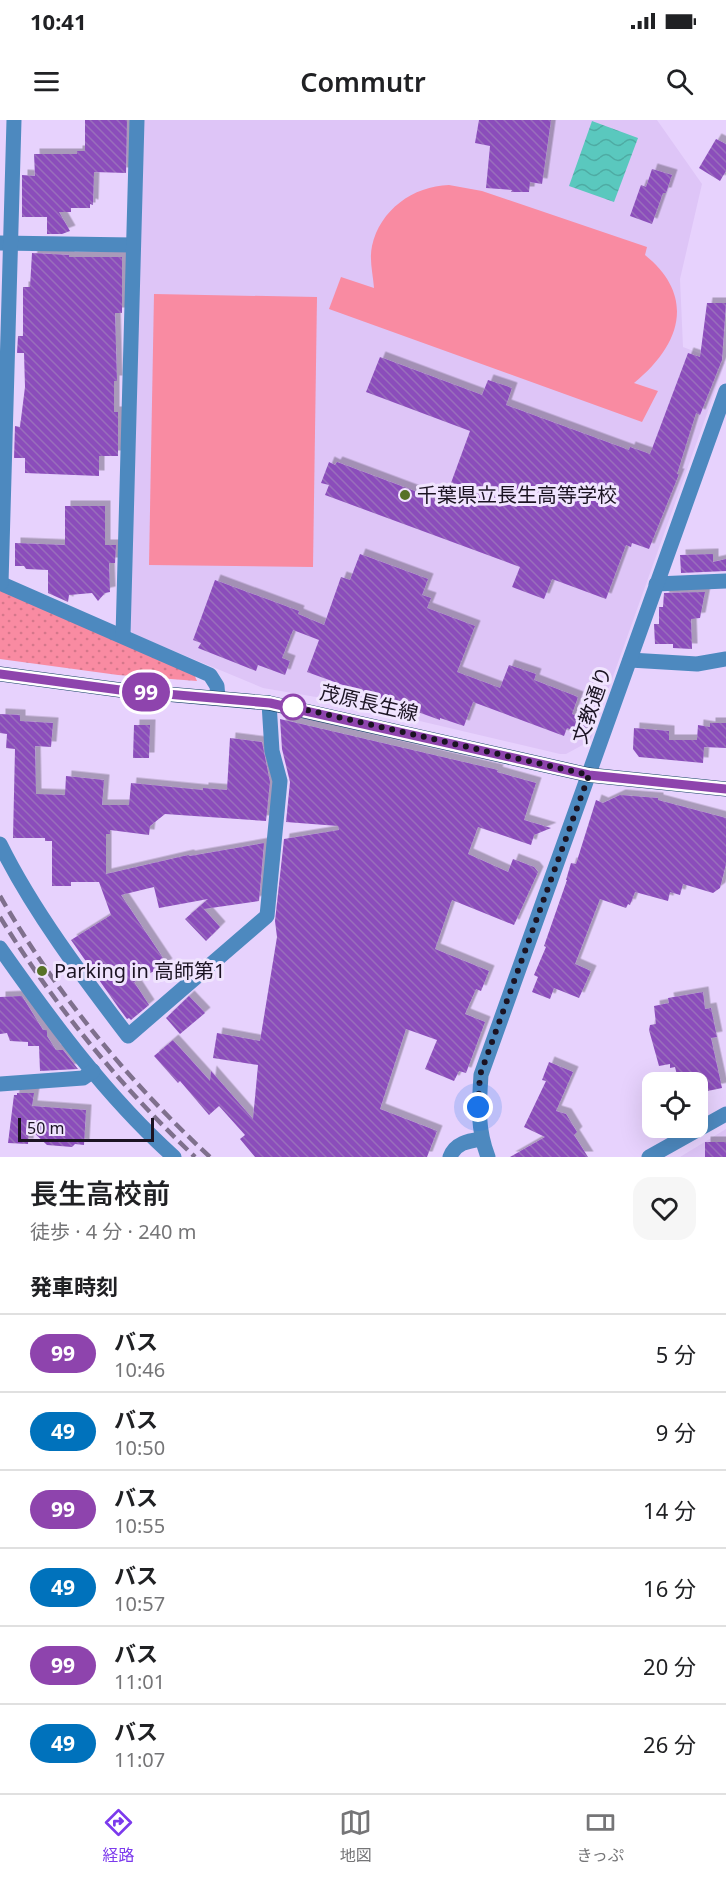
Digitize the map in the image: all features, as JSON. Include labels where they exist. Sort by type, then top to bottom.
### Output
[{"type":"main road","name":"茂原長生線","points":[[0,674],[120,690],[270,703],[589,775],[726,789]]},
{"type":"street","points":[[14,120],[5,244],[0,583],[210,675],[217,686],[218,698]]},
{"type":"street","points":[[123,636],[137,120]]},
{"type":"street","points":[[5,244],[133,245]]},
{"type":"street","name":"文教通り","points":[[488,1157],[481,1139],[478,1107],[480,1075],[726,391]]},
{"type":"street","points":[[656,584],[726,580]]},
{"type":"street","points":[[630,660],[697,664],[726,658]]},
{"type":"street","points":[[0,844],[46,922],[128,1036],[267,916],[280,781],[272,752],[270,703]]},
{"type":"street","points":[[0,948],[35,998],[93,1071],[174,1157]]},
{"type":"street","points":[[0,1084],[83,1078],[93,1071]]},
{"type":"street","points":[[649,1157],[726,1114]]},
{"type":"street","points":[[450,1157],[459,1145],[481,1139]]},
{"type":"shaded area","name":"千葉県立長生高等学校","points":[[144,120],[657,120],[702,184],[680,279],[683,347],[725,363],[590,741],[566,754],[560,754],[322,698],[263,688],[133,634],[129,627]]},
{"type":"shaded area","points":[[449,185],[482,191],[647,247],[645,255],[661,271],[672,288],[676,304],[676,321],[671,337],[662,353],[650,369],[634,383],[658,391],[642,422],[329,309],[341,277],[374,288],[372,246],[382,221],[390,211],[411,195],[436,186]]},
{"type":"shaded area","points":[[154,294],[317,297],[313,567],[149,565]]},
{"type":"shaded area","points":[[0,590],[194,674],[197,681],[118,675],[0,659]]},
{"type":"shaded area","points":[[726,1129],[726,1157],[680,1157]]},
{"type":"water","points":[[592,121],[638,138],[614,202],[569,186]]},
{"type":"building","points":[[85,120],[127,120],[126,173],[94,172],[93,205],[90,204],[90,208],[71,208],[71,212],[59,212],[70,231],[62,234],[47,234],[47,217],[22,217],[22,175],[35,176],[34,154],[77,154],[77,151],[85,151]]},
{"type":"building","points":[[479,120],[551,120],[542,184],[530,182],[529,192],[486,188],[490,146],[475,143]]},
{"type":"building","points":[[716,139],[726,144],[726,171],[720,181],[699,168]]},
{"type":"building","points":[[652,169],[672,175],[652,224],[630,216],[641,185],[646,187]]},
{"type":"building","points":[[32,253],[69,255],[69,257],[122,257],[122,313],[115,313],[117,381],[114,381],[114,412],[118,412],[118,456],[99,456],[99,476],[25,473],[25,458],[14,458],[15,426],[20,427],[25,387],[24,353],[17,353],[18,336],[23,336],[23,287],[30,287]]},
{"type":"building","points":[[707,303],[726,303],[722,360],[700,415],[696,413],[677,474],[679,474],[649,549],[632,543],[631,547],[626,545],[606,599],[552,579],[544,599],[512,587],[520,567],[325,495],[329,485],[321,483],[329,462],[335,465],[337,462],[444,502],[470,431],[366,392],[380,357],[482,395],[488,380],[512,388],[506,405],[629,450],[630,447],[650,454],[688,353],[700,357]]},
{"type":"building","points":[[65,506],[105,506],[105,545],[116,545],[115,563],[109,563],[110,592],[105,593],[98,601],[92,593],[69,595],[68,602],[48,593],[48,570],[15,566],[15,543],[65,545]]},
{"type":"building","points":[[360,554],[428,579],[422,595],[431,598],[427,608],[475,626],[457,672],[500,688],[509,665],[536,674],[534,680],[578,697],[572,714],[588,721],[583,734],[567,728],[564,736],[473,702],[464,726],[440,718],[440,720],[307,672],[319,640],[293,630],[282,658],[290,661],[285,675],[258,665],[256,671],[198,648],[201,643],[193,640],[215,580],[299,611],[298,614],[324,625],[341,577],[350,580]]},
{"type":"building","points":[[713,554],[713,562],[726,559],[726,571],[681,573],[680,555]]},
{"type":"building","points":[[705,592],[700,618],[691,619],[692,649],[673,648],[673,644],[655,644],[654,624],[659,624],[659,607],[663,607],[664,593]]},
{"type":"building","points":[[0,714],[20,715],[20,721],[53,723],[51,747],[35,746],[36,794],[65,795],[66,776],[104,780],[102,805],[129,805],[131,783],[227,790],[230,738],[262,742],[270,782],[266,821],[165,814],[150,826],[149,835],[110,830],[110,834],[106,834],[106,874],[188,855],[264,843],[259,901],[204,909],[220,927],[206,941],[185,919],[208,899],[159,908],[154,887],[121,895],[167,964],[134,982],[149,1005],[131,1020],[127,1019],[118,1007],[71,940],[111,915],[99,882],[71,882],[71,886],[52,886],[52,841],[45,841],[45,838],[13,838],[15,749],[6,748],[7,734],[0,733]]},
{"type":"building","points":[[280,719],[498,770],[497,772],[536,783],[524,820],[551,828],[534,835],[531,845],[478,827],[468,854],[508,872],[513,859],[534,867],[538,872],[514,925],[452,900],[435,949],[489,971],[481,991],[476,989],[465,1014],[485,1022],[466,1073],[459,1071],[454,1081],[425,1069],[437,1040],[406,1029],[380,1109],[437,1131],[427,1157],[255,1157],[240,1139],[245,1135],[219,1106],[209,1115],[180,1081],[178,1083],[154,1056],[173,1040],[210,1081],[211,1071],[253,1119],[258,1065],[213,1058],[217,1033],[260,1041],[277,937],[275,921],[284,839],[339,830],[338,826],[286,822],[290,782],[282,749]]},
{"type":"building","points":[[710,723],[726,723],[726,748],[704,747],[703,763],[639,757],[633,749],[634,728],[669,731],[669,740],[697,740],[698,725],[710,727]]},
{"type":"building","points":[[134,725],[150,725],[149,758],[133,758]]},
{"type":"building","points":[[620,795],[658,798],[658,800],[726,818],[726,864],[720,888],[713,893],[683,884],[680,895],[670,892],[668,901],[635,892],[630,905],[628,904],[626,908],[600,899],[575,964],[591,971],[579,998],[554,988],[550,999],[532,992],[538,977],[534,975],[546,947],[544,946],[571,863],[576,864],[596,800],[603,803]]},
{"type":"building","points":[[703,992],[705,1009],[711,1008],[717,1037],[711,1038],[722,1088],[708,1091],[708,1072],[676,1072],[675,1067],[670,1068],[670,1064],[659,1066],[649,1030],[650,1025],[656,1024],[654,1006],[669,1003],[668,998]]},
{"type":"building","points":[[22,996],[43,1030],[47,1030],[47,1036],[56,1050],[63,1050],[78,1069],[40,1071],[39,1046],[28,1046],[28,1042],[10,1041],[7,1033],[0,1034],[0,997]]},
{"type":"building","points":[[189,996],[205,1013],[180,1034],[166,1018]]},
{"type":"building","points":[[549,1062],[573,1072],[556,1111],[566,1114],[577,1132],[574,1135],[588,1157],[510,1157],[545,1137],[524,1127],[546,1081],[542,1080]]},
{"type":"building","points":[[34,1093],[32,1106],[86,1110],[84,1145],[75,1144],[72,1147],[47,1145],[29,1128],[28,1144],[8,1143],[14,1095]]},
{"type":"building","points":[[705,1142],[726,1142],[726,1157],[705,1157]]},
{"type":"railway","points":[[0,896],[45,967],[95,1034],[150,1098],[210,1157]]},
{"type":"railway","points":[[0,917],[43,982],[114,1073],[195,1157]]},
{"type":"bus line","name":"99","points":[[0,674],[120,690],[290,706],[589,775],[726,789]]},
{"type":"place","name":"千葉県立長生高等学校","points":[[405,495]]},
{"type":"place","name":"Parking in 高師第1","points":[[42,971]]},
{"type":"route","points":[[293,707],[290,706],[589,775],[480,1075],[478,1107]]}]
